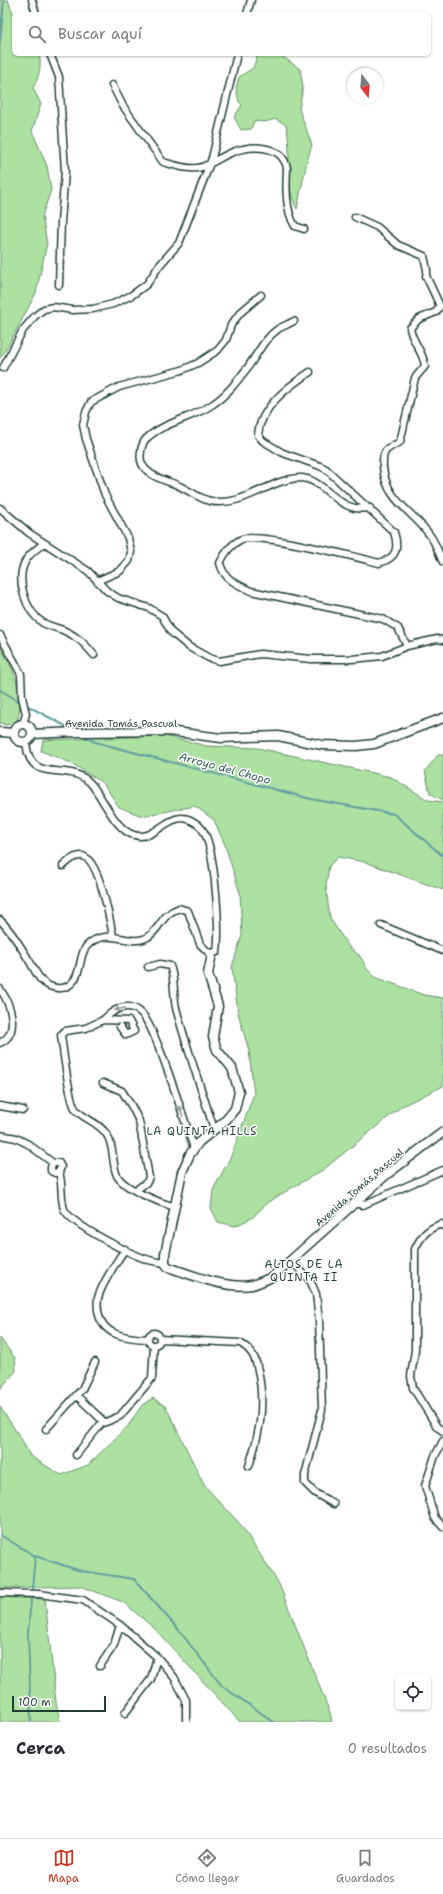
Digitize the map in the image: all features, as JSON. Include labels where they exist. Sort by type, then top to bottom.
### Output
[{"type":"street","points":[[32,0],[35,12]]},
{"type":"street","points":[[248,12],[251,0]]},
{"type":"street","points":[[51,56],[59,77],[65,171],[61,222],[59,285]]},
{"type":"street","points":[[3,368],[23,330],[35,316],[44,310],[53,308],[73,310],[93,309],[113,304],[132,295],[147,284],[159,266],[179,243],[210,162],[236,56]]},
{"type":"street","points":[[112,85],[123,106],[163,162],[186,167],[202,167],[233,152],[250,148],[268,149],[279,153],[283,157],[287,168],[287,205],[290,217],[295,226],[304,229]]},
{"type":"street","points":[[355,217],[378,227],[398,245],[424,256],[427,270],[426,276],[440,306],[436,312],[419,319],[410,328],[412,339],[424,357],[425,366],[415,378],[400,442],[387,448],[382,456],[384,473],[391,494],[431,537],[443,562]]},
{"type":"street","points":[[97,581],[120,571],[129,561],[131,552],[128,538],[105,495],[86,439],[83,426],[86,412],[92,402],[119,387],[182,370],[205,359],[218,350],[226,340],[231,325],[240,313],[261,295]]},
{"type":"street","points":[[294,321],[278,329],[266,340],[244,372],[224,395],[212,405],[155,432],[145,439],[141,452],[142,463],[146,470],[155,476],[180,486],[194,496],[212,501],[229,501],[250,496],[285,481],[301,478],[312,481],[346,505],[356,509],[370,508]]},
{"type":"street","points":[[310,372],[267,410],[261,420],[258,435],[263,441],[283,453],[320,466],[370,508],[379,519],[394,532],[397,542],[395,554],[389,560],[379,563],[289,543],[257,538],[244,538],[236,542],[223,555],[220,563],[222,571],[231,582],[251,591],[383,619],[398,628],[407,646]]},
{"type":"street","points":[[0,508],[29,533],[88,571],[107,591],[118,598],[149,608],[162,616],[171,632],[190,647],[209,658],[219,661],[260,654],[311,659],[352,659],[382,656],[407,646],[437,639],[443,640]]},
{"type":"street","points":[[44,543],[27,558],[22,568],[22,582],[26,601],[33,614],[44,623],[78,638],[94,655]]},
{"type":"street","points":[[0,635],[21,674],[22,697],[26,714],[24,724]]},
{"type":"street","name":"Avenida Tomás Pascual","points":[[32,734],[168,731],[221,738],[278,736],[322,745],[356,746],[374,744],[443,718]]},
{"type":"street","points":[[24,724],[30,727],[32,734],[30,739],[26,742],[20,742],[15,739],[15,728],[24,724]]},
{"type":"street","points":[[0,732],[14,733]]},
{"type":"street","points":[[26,742],[29,757],[35,765],[44,770],[61,770],[80,775],[92,784],[121,828],[129,834],[139,837],[150,834],[169,821],[181,818],[190,819],[199,825],[205,833],[210,850],[219,936],[217,952],[212,954]]},
{"type":"street","points":[[63,866],[76,857],[83,856],[90,860],[100,883],[113,936]]},
{"type":"street","points":[[0,920],[10,931],[41,980],[49,986],[60,989],[68,986],[75,980],[84,951],[90,943],[110,935],[137,940],[146,938],[169,911],[179,908],[188,911],[200,944],[212,954]]},
{"type":"street","points":[[381,925],[443,951]]},
{"type":"street","points":[[0,1135],[16,1138],[28,1144],[53,1163],[51,1171],[55,1173],[59,1172],[64,1208],[69,1217],[80,1226],[125,1249],[153,1261],[165,1263],[165,1254],[182,1172],[194,1148],[199,1142],[214,1128],[225,1121],[235,1109],[239,1092],[232,1068],[217,1050],[213,1037],[218,1006],[208,974],[212,954]]},
{"type":"street","points":[[148,967],[160,964],[170,966],[172,971],[175,1004],[184,1040],[214,1128]]},
{"type":"street","points":[[0,989],[6,998],[12,1022],[11,1032],[4,1041],[0,1043]]},
{"type":"street","points":[[175,1208],[159,1202],[136,1190],[121,1181],[116,1175],[107,1135],[94,1122],[75,1109],[71,1099],[61,1035],[65,1031],[86,1028],[103,1020],[112,1011],[122,1007],[132,1008],[140,1012],[145,1017],[154,1036],[194,1148]]},
{"type":"street","points":[[103,1020],[129,1021],[134,1031],[126,1035],[120,1027]]},
{"type":"street","points":[[103,1083],[122,1090],[139,1121],[149,1177],[147,1182],[136,1190]]},
{"type":"street","points":[[0,1106],[23,1110]]},
{"type":"street","name":"Avenida Tomás Pascual","points":[[165,1263],[168,1267],[180,1271],[237,1285],[251,1285],[266,1279],[291,1260],[386,1175],[443,1132]]},
{"type":"street","points":[[354,1203],[363,1205],[443,1170]]},
{"type":"street","points":[[443,1226],[441,1224],[431,1227],[421,1237],[415,1249],[415,1350],[411,1376],[413,1388],[437,1426],[443,1431]]},
{"type":"street","points":[[125,1249],[99,1292],[97,1300],[99,1314],[102,1323],[108,1331],[127,1338],[148,1339]]},
{"type":"street","points":[[291,1260],[311,1282],[316,1294],[319,1320],[322,1410],[305,1475],[305,1483],[314,1493],[334,1504]]},
{"type":"street","points":[[148,1339],[150,1334],[154,1333],[158,1334],[160,1339]]},
{"type":"street","points":[[148,1339],[150,1343],[154,1345]]},
{"type":"street","points":[[154,1345],[158,1343],[160,1339]]},
{"type":"street","points":[[160,1339],[240,1343],[249,1348],[255,1357],[262,1397],[259,1436],[249,1466]]},
{"type":"street","points":[[76,1455],[101,1424],[120,1416],[152,1378],[154,1345]]},
{"type":"street","points":[[46,1429],[82,1389],[95,1362]]},
{"type":"street","points":[[76,1395],[104,1422]]},
{"type":"street","points":[[443,1441],[425,1486],[435,1518],[443,1527]]},
{"type":"street","points":[[0,1593],[39,1594],[83,1600],[120,1625],[157,1657],[174,1677],[186,1700],[186,1722]]},
{"type":"street","points":[[100,1666],[114,1645],[120,1625]]},
{"type":"street","points":[[125,1713],[151,1679],[157,1657]]},
{"type":"green space","points":[[0,0],[8,0],[12,12],[12,56],[39,56],[39,71],[33,88],[41,104],[32,131],[47,166],[51,190],[42,216],[47,243],[36,293],[0,358]]},
{"type":"green space","points":[[257,56],[282,56],[300,69],[303,87],[299,109],[312,145],[307,161],[297,209],[290,189],[289,146],[286,125],[276,119],[265,122],[254,121],[251,129],[241,130],[234,117],[242,105],[239,102],[236,88],[239,77],[253,68]]},
{"type":"green space","points":[[0,646],[14,673],[20,701],[17,722],[6,725],[0,723]]},
{"type":"green space","points":[[164,736],[207,746],[258,748],[391,777],[428,800],[443,802],[443,890],[365,862],[338,857],[329,866],[326,885],[331,920],[349,947],[360,956],[367,969],[375,977],[424,995],[443,998],[443,1086],[402,1106],[324,1169],[268,1202],[252,1218],[235,1226],[218,1222],[211,1208],[213,1190],[231,1156],[254,1094],[249,1051],[238,1013],[232,967],[242,935],[240,893],[225,845],[214,820],[195,806],[142,816],[119,807],[103,783],[71,763],[41,751],[43,740]]},
{"type":"green space","points":[[438,755],[443,755],[443,800],[430,793],[425,771]]},
{"type":"green space","points":[[0,1338],[15,1358],[16,1371],[0,1389]]},
{"type":"green space","points":[[153,1398],[166,1407],[204,1485],[241,1525],[279,1584],[330,1713],[332,1722],[240,1722],[155,1629],[123,1602],[80,1586],[0,1588],[0,1407],[22,1440],[30,1456],[61,1475],[88,1465],[128,1426],[142,1405]]},
{"type":"green space","points":[[0,1597],[45,1599],[56,1702],[60,1722],[0,1722]]},
{"type":"waterway","name":"Arroyo del Chopo","points":[[0,41],[4,0]]},
{"type":"waterway","name":"Arroyo del Chopo","points":[[0,690],[22,703]]},
{"type":"waterway","name":"Arroyo del Chopo","points":[[26,705],[71,729]]},
{"type":"waterway","name":"Arroyo del Chopo","points":[[82,735],[95,742],[311,799],[394,814],[443,856]]},
{"type":"waterway","points":[[0,1535],[35,1556],[28,1632],[31,1722]]},
{"type":"waterway","points":[[35,1556],[81,1571],[134,1579],[178,1629],[222,1686],[274,1722]]},
{"type":"district","name":"LA QUINTA HILLS","points":[[202,1131]]},
{"type":"district","name":"ALTOS DE LA QUINTA II","points":[[304,1270]]}]
